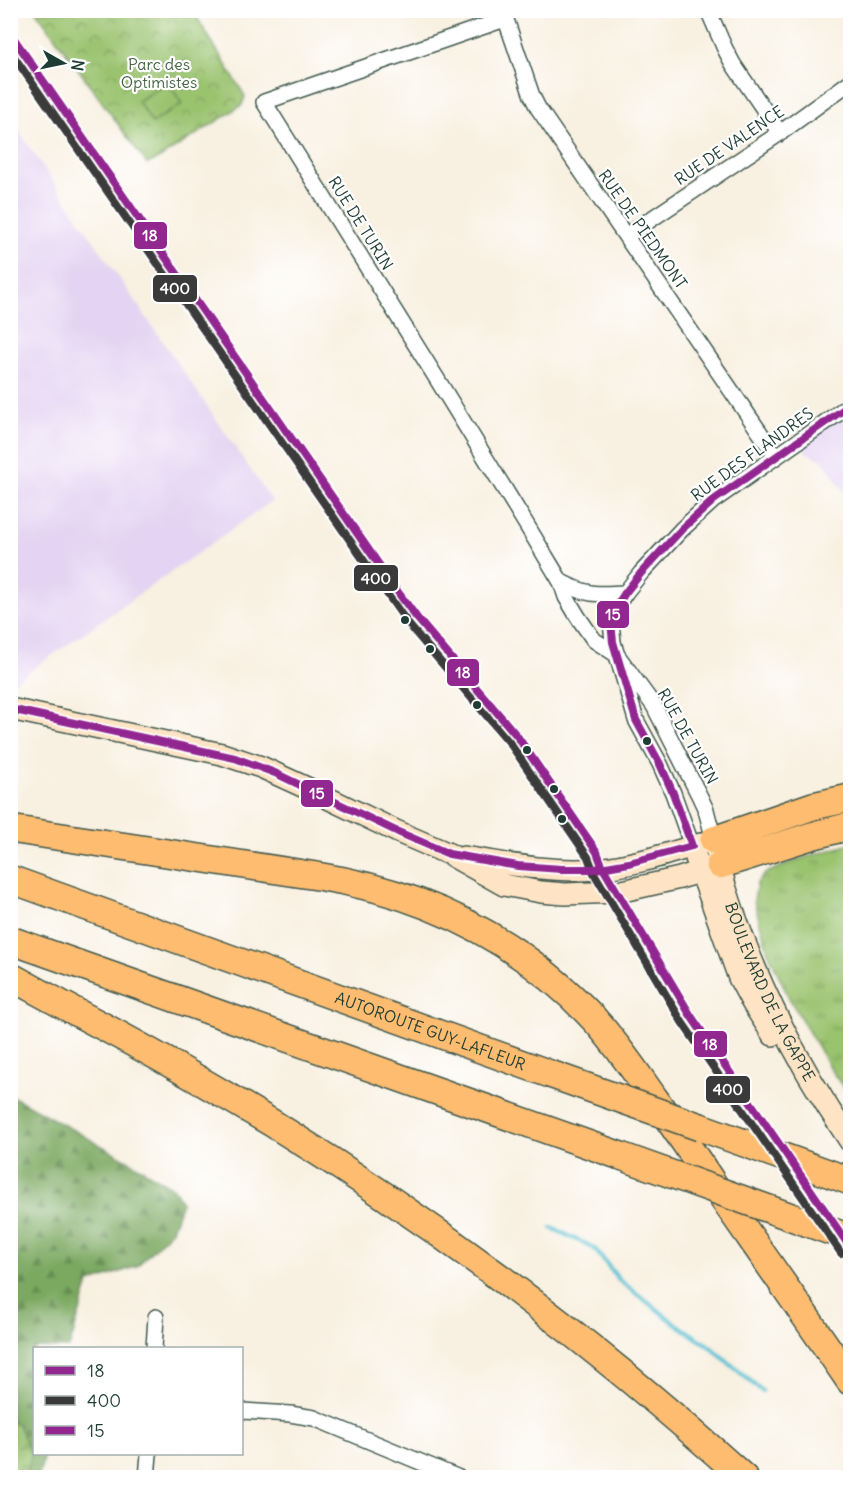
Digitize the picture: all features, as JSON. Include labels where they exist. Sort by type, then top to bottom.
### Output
[{"type":"highway","points":[[706,855],[813,806],[850,798]]},
{"type":"highway","points":[[706,855],[810,836],[850,826]]},
{"type":"highway","points":[[10,829],[367,885],[442,911],[511,948],[558,984],[608,1035],[657,1101],[850,1382]]},
{"type":"highway","name":"AUTOROUTE GUY-LAFLEUR","points":[[10,879],[850,1181]]},
{"type":"highway","points":[[10,940],[850,1238]]},
{"type":"highway","points":[[10,976],[257,1114],[345,1170],[446,1239],[571,1332],[744,1478]]},
{"type":"highway","points":[[761,1149],[850,1175]]},
{"type":"street","points":[[708,10],[733,64],[780,133]]},
{"type":"street","name":"RUE DE PIEDMONT","points":[[504,15],[538,108],[776,456]]},
{"type":"street","name":"RUE DE TURIN","points":[[504,15],[264,102],[438,379],[561,582],[566,597],[594,640],[617,655],[654,706],[706,810],[706,855]]},
{"type":"street","name":"RUE DE VALENCE","points":[[626,236],[780,133],[850,82]]},
{"type":"street","name":"RUE DES FLANDRES","points":[[617,655],[611,622],[616,605],[654,559],[699,513],[723,493],[850,405]]},
{"type":"street","points":[[561,582],[588,593],[625,593]]},
{"type":"street","name":"RUE DE TURIN","points":[[617,655],[636,720],[681,812],[706,855]]},
{"type":"street","points":[[10,709],[235,758],[275,773],[449,854],[504,885],[565,894],[618,892],[670,880],[706,855]]},
{"type":"street","name":"BOULEVARD DE LA GAPPE","points":[[706,855],[725,887],[741,934],[771,1006],[796,1054],[850,1141]]},
{"type":"street","points":[[154,1347],[156,1317]]},
{"type":"street","points":[[243,1411],[302,1415],[314,1418],[459,1478]]},
{"type":"street","points":[[147,1478],[149,1455]]},
{"type":"shaded area","points":[[11,120],[272,501],[14,682],[10,681]]},
{"type":"shaded area","points":[[850,405],[850,500],[822,460],[807,453],[798,441]]},
{"type":"green space","name":"Parc des Optimistes","points":[[36,11],[193,11],[245,96],[242,105],[147,164]]},
{"type":"green space","points":[[168,82],[182,104],[152,123],[138,101]]},
{"type":"green space","points":[[850,844],[850,1097],[831,1070],[789,998],[768,952],[754,901],[757,883],[766,873],[800,859]]},
{"type":"green space","points":[[10,1095],[131,1162],[174,1189],[182,1202],[172,1230],[137,1266],[89,1283],[69,1347],[33,1347],[33,1455],[44,1455],[39,1477],[11,1477]]},
{"type":"green space","points":[[11,1423],[18,1424],[31,1456],[24,1477],[11,1477]]},
{"type":"waterway","points":[[552,1228],[594,1248],[619,1280],[676,1324],[708,1345],[762,1391]]},
{"type":"transit line","name":"18","points":[[10,33],[400,595],[517,736],[597,852],[603,868],[691,1016],[850,1247]]},
{"type":"transit line","name":"400","points":[[10,51],[409,625],[509,742],[588,857],[594,873],[682,1022],[841,1253]]},
{"type":"transit line","name":"15","points":[[10,709],[235,758],[275,773],[449,854],[518,866],[595,869],[629,863],[692,846],[673,793],[636,720],[613,642],[611,622],[614,610],[641,573],[682,529],[714,500],[850,405]]}]
